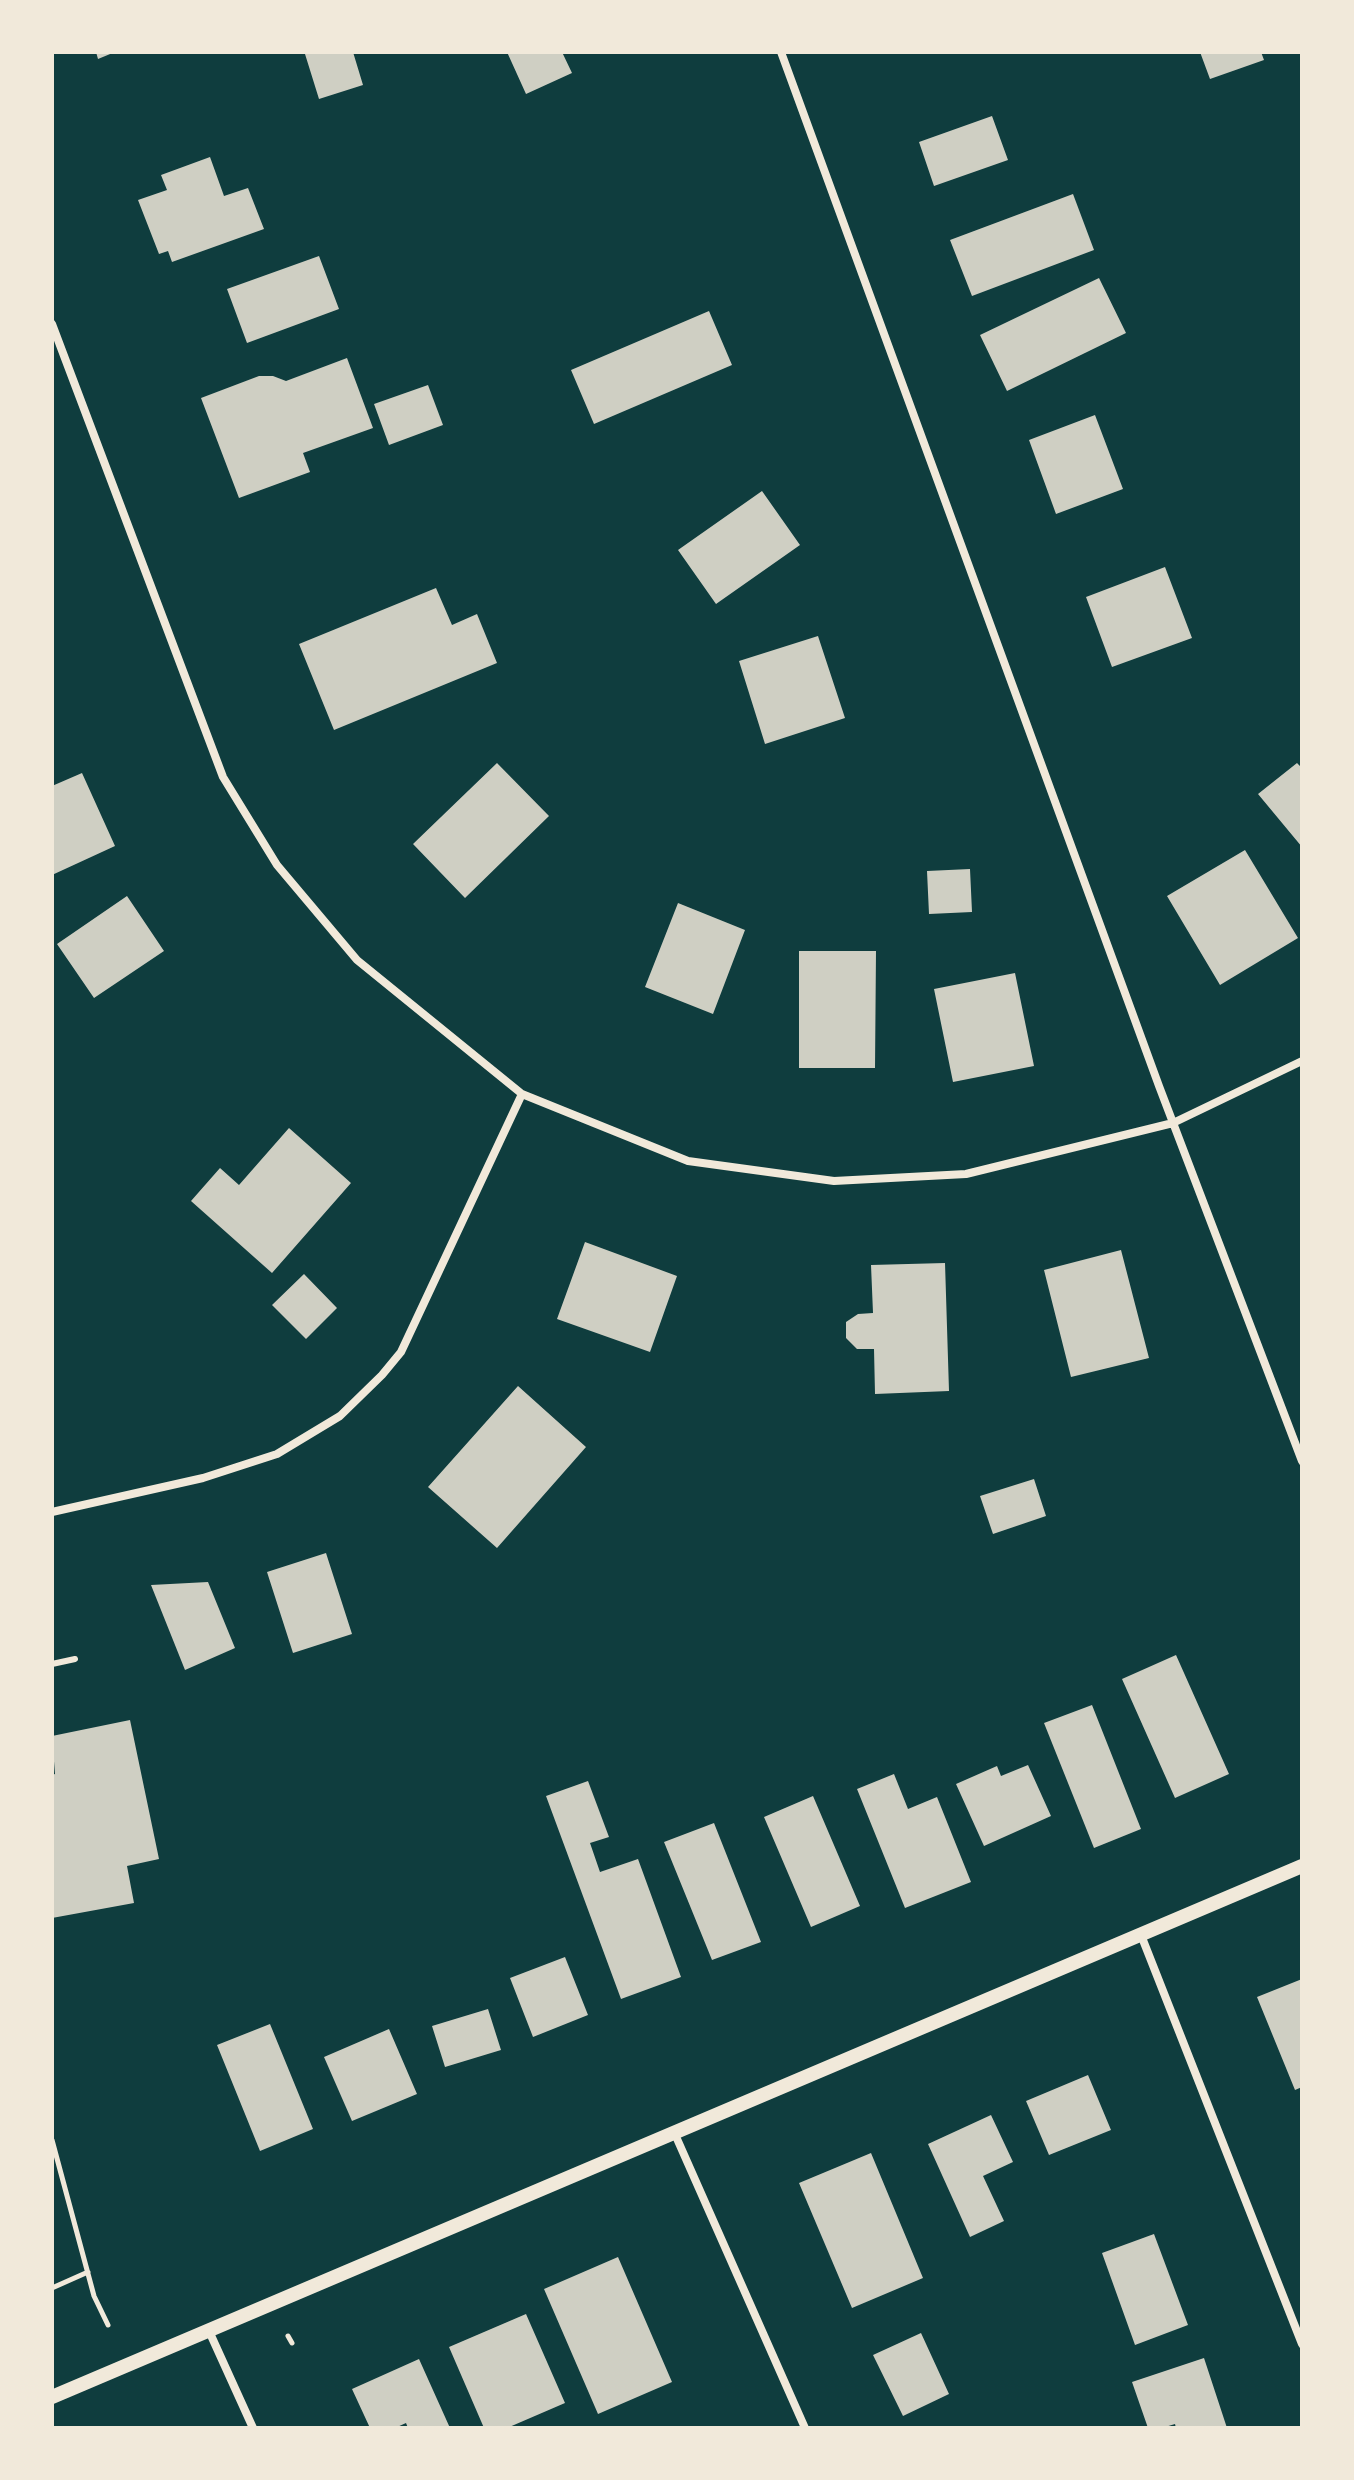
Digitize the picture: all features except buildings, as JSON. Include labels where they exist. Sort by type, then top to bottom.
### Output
[{"type":"street","points":[[781,52],[1173,1123],[1302,1461]]},
{"type":"street","points":[[52,324],[223,777],[277,865],[357,960],[522,1094],[688,1161],[834,1181],[966,1174],[1173,1123],[1302,1061]]},
{"type":"street","points":[[52,1512],[203,1478],[277,1454],[340,1416],[401,1352],[522,1094]]},
{"type":"street","points":[[52,2397],[1302,1866]]},
{"type":"street","points":[[1141,1935],[1302,2344]]},
{"type":"street","points":[[674,2131],[805,2428]]},
{"type":"street","points":[[209,2331],[253,2428]]},
{"type":"lane","points":[[52,1664],[75,1659]]},
{"type":"path","points":[[52,2140],[94,2296],[108,2325]]},
{"type":"path","points":[[52,2288],[88,2272]]},
{"type":"path","points":[[288,2336],[292,2343]]}]
